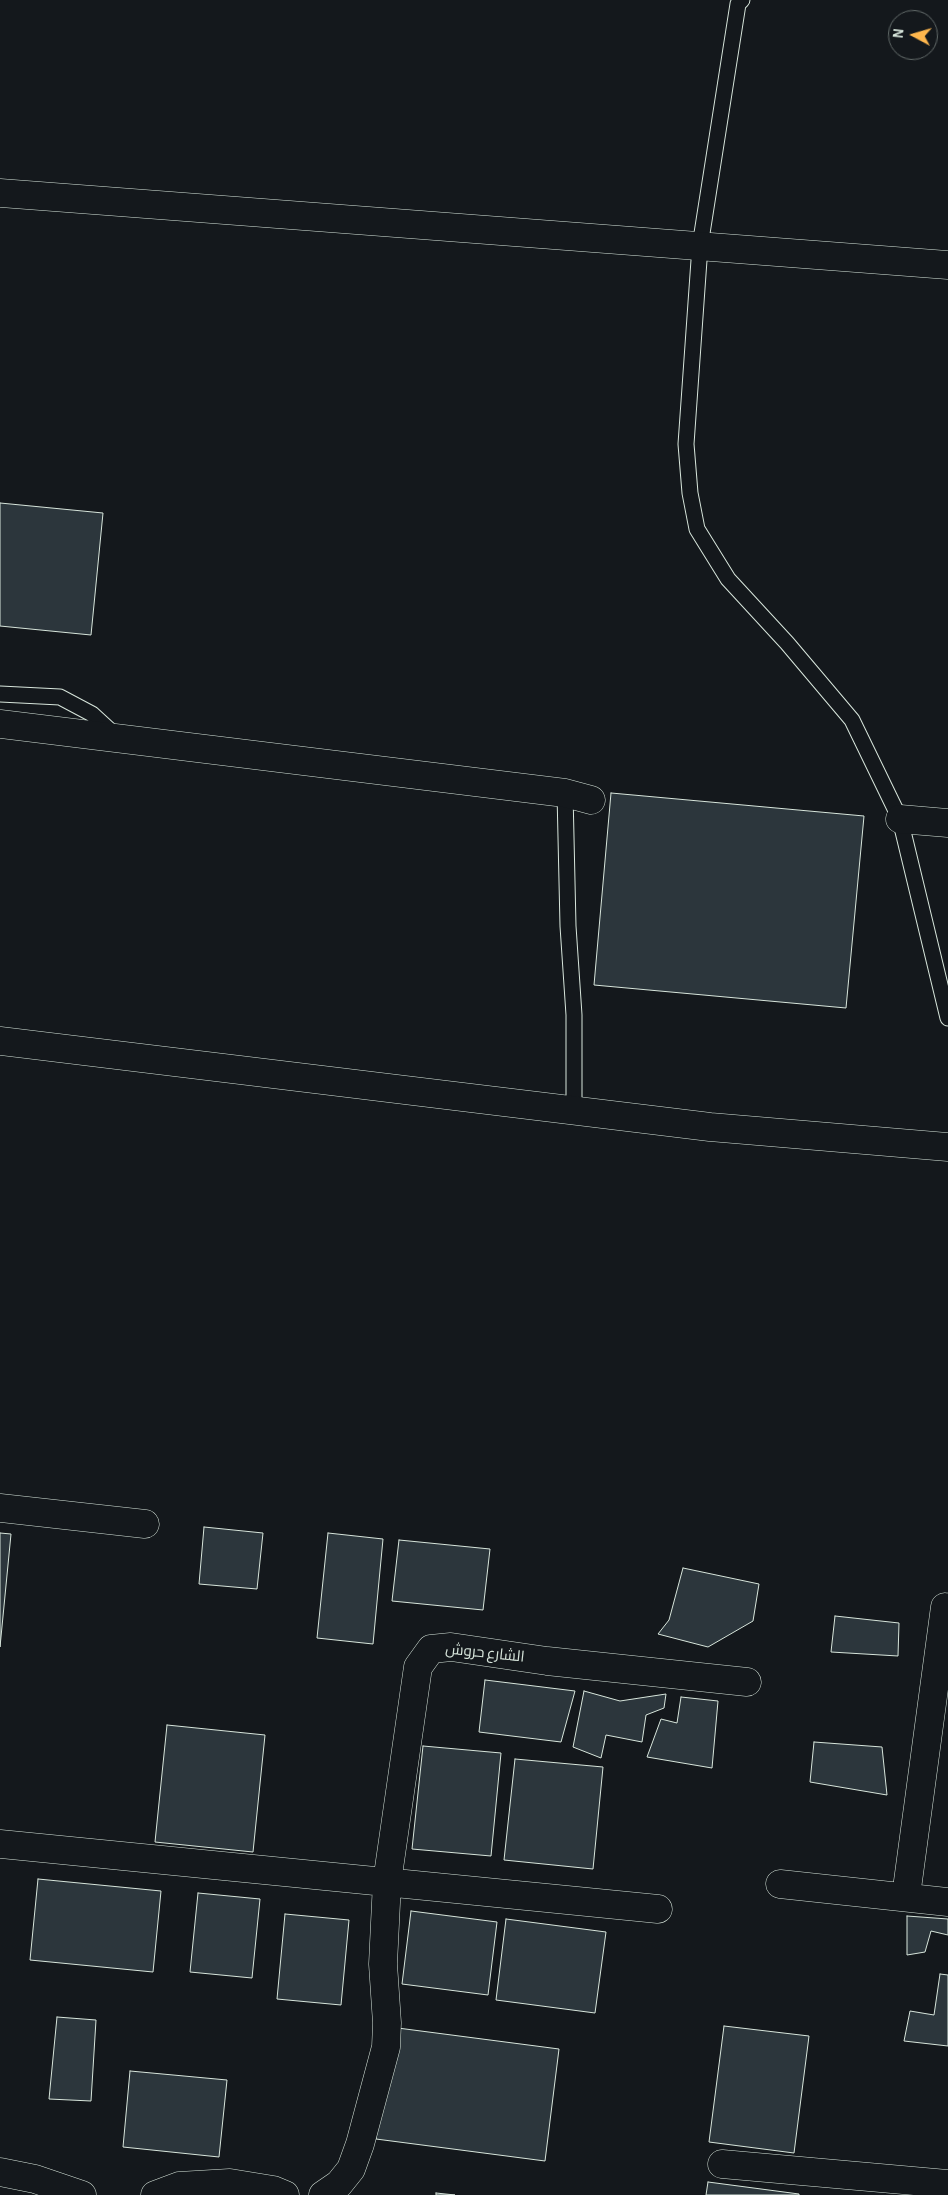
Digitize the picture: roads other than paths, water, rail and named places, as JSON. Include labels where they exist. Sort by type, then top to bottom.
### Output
[{"type":"street","points":[[0,193],[948,265]]},
{"type":"street","points":[[0,724],[565,793],[591,800]]},
{"type":"street","points":[[900,819],[948,823]]},
{"type":"street","points":[[0,1042],[710,1127],[948,1147]]},
{"type":"street","points":[[0,1508],[145,1524]]},
{"type":"street","points":[[906,1896],[945,1608]]},
{"type":"street","name":"الشارع حروش","points":[[323,2195],[339,2184],[351,2169],[360,2144],[386,2047],[388,2023],[382,1964],[387,1882],[418,1667],[431,1649],[451,1647],[547,1661],[747,1682]]},
{"type":"street","points":[[0,1844],[658,1909]]},
{"type":"street","points":[[780,1884],[948,1902]]},
{"type":"street","points":[[722,2164],[948,2184]]},
{"type":"street","points":[[0,2172],[35,2178],[82,2195]]},
{"type":"street","points":[[155,2195],[178,2186],[230,2183],[273,2190],[285,2195]]},
{"type":"lane","points":[[742,0],[738,4],[700,246],[686,444],[690,493],[697,529],[728,579],[787,643],[852,720],[900,819],[948,1018]]},
{"type":"lane","points":[[0,694],[60,697],[92,714],[118,738]]},
{"type":"lane","points":[[565,793],[568,926],[574,1015],[574,1111]]}]
